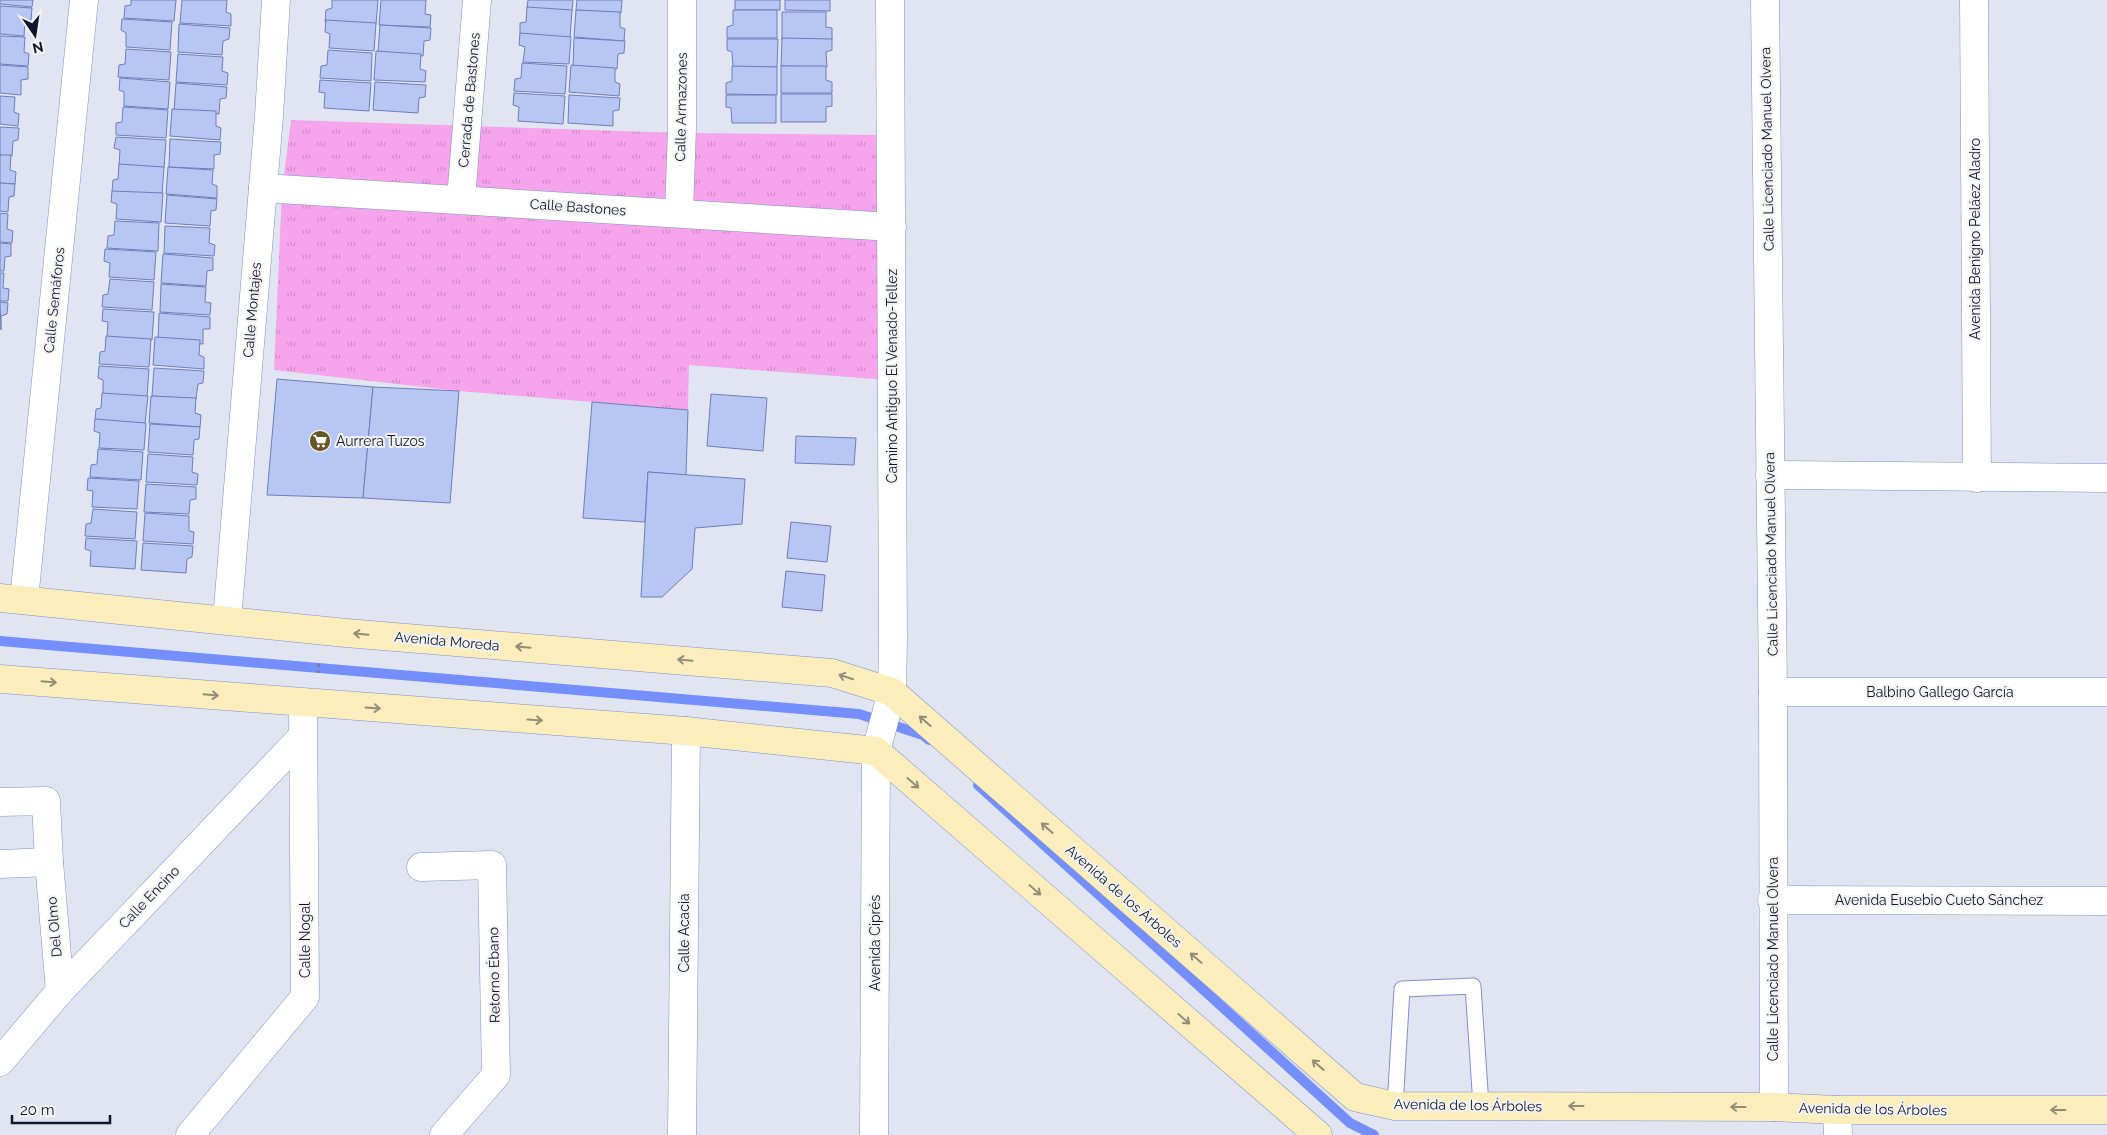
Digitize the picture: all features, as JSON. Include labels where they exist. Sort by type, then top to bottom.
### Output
[{"type":"main road","name":"Avenida Moreda","points":[[12,599],[356,634],[832,672],[892,692]]},
{"type":"main road","points":[[0,678],[303,703],[686,731],[876,751],[1318,1135]]},
{"type":"main road","name":"Avenida de los Árboles","points":[[892,692],[1355,1097],[1395,1106],[1774,1107],[1838,1123],[2107,1110]]},
{"type":"street","name":"Calle Semáforos","points":[[12,599],[84,0]]},
{"type":"street","name":"Calle Montajes","points":[[227,620],[263,188],[276,0]]},
{"type":"street","name":"Cerrada de Bastones","points":[[461,200],[477,0]]},
{"type":"street","name":"Calle Armazones","points":[[679,214],[682,128],[682,0]]},
{"type":"street","name":"Camino Antiguo El Venado-Tellez","points":[[876,751],[892,692],[890,0]]},
{"type":"street","name":"Calle Licenciado Manuel Olvera","points":[[1765,0],[1773,692],[1772,900],[1774,1107]]},
{"type":"street","name":"Avenida Benigno Peláez Aladro","points":[[1974,0],[1977,478]]},
{"type":"street","name":"Calle Bastones","points":[[263,188],[892,227]]},
{"type":"street","points":[[1770,475],[2107,478]]},
{"type":"street","name":"Balbino Gallego García","points":[[1773,692],[2107,692]]},
{"type":"street","name":"Calle Nogal","points":[[190,1135],[305,997],[303,703]]},
{"type":"street","name":"Calle Acacia","points":[[682,1135],[686,731]]},
{"type":"street","name":"Calle Encino","points":[[0,1062],[60,991],[303,736]]},
{"type":"street","name":"Avenida Ciprés","points":[[874,1135],[876,751]]},
{"type":"street","name":"Del Olmo","points":[[0,802],[46,801],[48,862],[60,991]]},
{"type":"street","points":[[0,864],[48,862]]},
{"type":"street","name":"Retorno Ébano","points":[[421,867],[492,866],[496,1075],[444,1135]]},
{"type":"street","name":"Avenida Eusebio Cueto Sánchez","points":[[1772,900],[2107,900]]},
{"type":"lane","points":[[1395,1106],[1402,989],[1472,986],[1481,1106]]},
{"type":"green space","points":[[291,120],[681,133],[886,135],[888,380],[689,365],[688,410],[459,391],[274,370],[282,191]]},
{"type":"building","points":[[0,0],[33,0],[32,7],[0,4]]},
{"type":"building","points":[[131,0],[176,0],[174,21],[124,18],[125,6],[131,5]]},
{"type":"building","points":[[182,0],[227,0],[226,12],[231,14],[231,26],[180,23]]},
{"type":"building","points":[[332,0],[378,0],[376,24],[325,22],[326,10],[332,8]]},
{"type":"building","points":[[381,0],[426,0],[425,14],[431,15],[430,27],[379,25]]},
{"type":"building","points":[[528,0],[573,0],[572,11],[527,8]]},
{"type":"building","points":[[577,0],[622,0],[621,13],[576,10]]},
{"type":"building","points":[[735,0],[780,0],[780,10],[735,10]]},
{"type":"building","points":[[785,0],[830,0],[830,11],[785,10]]},
{"type":"building","points":[[0,6],[32,8],[31,20],[25,21],[24,36],[0,34]]},
{"type":"building","points":[[527,7],[572,10],[570,38],[520,34],[520,23],[526,22]]},
{"type":"building","points":[[576,10],[620,12],[620,27],[625,29],[624,41],[574,37]]},
{"type":"building","points":[[733,10],[777,10],[777,38],[727,38],[727,27],[733,25]]},
{"type":"building","points":[[782,12],[826,12],[826,27],[832,28],[832,40],[782,40]]},
{"type":"building","points":[[122,19],[172,22],[170,50],[126,47],[126,33],[121,30]]},
{"type":"building","points":[[326,20],[376,23],[374,51],[329,48],[330,34],[325,32]]},
{"type":"building","points":[[179,24],[230,28],[229,39],[223,41],[222,55],[178,52]]},
{"type":"building","points":[[380,25],[431,28],[430,40],[424,41],[423,56],[378,53]]},
{"type":"building","points":[[520,33],[571,37],[569,64],[523,62],[525,47],[519,45]]},
{"type":"building","points":[[0,36],[25,37],[24,52],[29,54],[28,66],[0,64]]},
{"type":"building","points":[[574,38],[625,41],[624,53],[618,54],[617,69],[573,66]]},
{"type":"building","points":[[782,38],[832,39],[832,50],[826,52],[827,67],[781,66]]},
{"type":"building","points":[[727,39],[778,39],[777,67],[733,67],[732,52],[727,50]]},
{"type":"building","points":[[126,49],[171,52],[169,80],[118,77],[119,65],[125,64]]},
{"type":"building","points":[[328,50],[372,53],[371,81],[320,78],[321,66],[327,65]]},
{"type":"building","points":[[376,51],[421,54],[420,69],[426,71],[425,82],[374,80]]},
{"type":"building","points":[[178,54],[223,57],[222,71],[228,73],[227,85],[176,82]]},
{"type":"building","points":[[522,63],[567,66],[565,94],[514,91],[515,79],[521,78]]},
{"type":"building","points":[[0,65],[28,67],[28,79],[21,80],[21,95],[0,93]]},
{"type":"building","points":[[571,65],[615,68],[615,82],[620,84],[619,96],[569,92]]},
{"type":"building","points":[[732,66],[777,67],[777,95],[726,94],[726,83],[732,81]]},
{"type":"building","points":[[781,66],[826,66],[826,80],[832,82],[832,93],[781,93]]},
{"type":"building","points":[[120,78],[170,82],[168,109],[124,106],[124,92],[119,90]]},
{"type":"building","points":[[320,80],[371,83],[369,111],[324,108],[325,93],[319,92]]},
{"type":"building","points":[[375,82],[426,85],[425,97],[419,98],[418,113],[373,110]]},
{"type":"building","points":[[176,83],[227,87],[226,98],[220,99],[219,114],[174,111]]},
{"type":"building","points":[[514,93],[565,96],[563,124],[518,121],[519,107],[513,105]]},
{"type":"building","points":[[781,94],[832,94],[832,106],[826,107],[826,122],[781,122]]},
{"type":"building","points":[[569,95],[620,98],[619,110],[613,111],[613,126],[568,123]]},
{"type":"building","points":[[726,95],[776,95],[776,123],[732,123],[731,108],[726,107]]},
{"type":"building","points":[[0,96],[15,97],[14,112],[19,114],[18,126],[0,124]]},
{"type":"building","points":[[123,107],[168,110],[166,138],[116,135],[116,123],[122,122]]},
{"type":"building","points":[[172,109],[216,111],[216,126],[221,128],[220,140],[170,136]]},
{"type":"building","points":[[0,127],[19,128],[18,140],[13,141],[12,156],[0,155]]},
{"type":"building","points":[[116,137],[166,140],[164,168],[119,165],[120,150],[114,148]]},
{"type":"building","points":[[170,139],[221,142],[220,154],[214,155],[214,169],[169,167]]},
{"type":"building","points":[[0,155],[11,155],[10,170],[16,172],[15,184],[0,183]]},
{"type":"building","points":[[119,164],[164,167],[162,195],[112,192],[113,180],[118,179]]},
{"type":"building","points":[[168,167],[213,170],[212,184],[217,186],[217,198],[166,194]]},
{"type":"building","points":[[0,183],[15,184],[14,196],[9,197],[8,212],[0,211]]},
{"type":"building","points":[[112,191],[163,193],[161,222],[116,219],[117,204],[111,202]]},
{"type":"building","points":[[167,195],[217,199],[216,210],[211,211],[210,226],[165,223]]},
{"type":"building","points":[[0,213],[8,214],[7,229],[13,231],[12,243],[0,242]]},
{"type":"building","points":[[115,221],[159,223],[158,251],[107,248],[108,236],[114,235]]},
{"type":"building","points":[[165,226],[210,228],[209,243],[215,245],[214,256],[164,253]]},
{"type":"building","points":[[0,243],[11,244],[11,256],[5,257],[4,271],[0,271]]},
{"type":"building","points":[[105,249],[156,252],[154,280],[109,277],[110,263],[104,261]]},
{"type":"building","points":[[163,254],[213,258],[213,270],[207,271],[206,286],[161,283]]},
{"type":"building","points":[[0,273],[4,273],[3,288],[9,289],[8,301],[0,301]]},
{"type":"building","points":[[110,279],[154,282],[152,310],[102,307],[103,295],[108,294]]},
{"type":"building","points":[[161,284],[206,287],[205,302],[211,303],[210,315],[160,312]]},
{"type":"building","points":[[0,302],[8,303],[7,314],[1,316],[1,330]]},
{"type":"building","points":[[103,309],[154,312],[152,340],[107,337],[108,322],[102,321]]},
{"type":"building","points":[[159,313],[210,317],[210,329],[203,329],[203,344],[158,341]]},
{"type":"building","points":[[106,336],[151,339],[149,367],[99,364],[100,352],[105,351]]},
{"type":"building","points":[[155,337],[200,340],[199,355],[204,357],[204,369],[153,365]]},
{"type":"building","points":[[99,366],[149,369],[147,397],[103,394],[103,380],[98,378]]},
{"type":"building","points":[[154,368],[204,371],[203,383],[198,384],[196,399],[152,396]]},
{"type":"building","name":"Aurrera Tuzos","points":[[277,379],[373,387],[363,498],[267,495]]},
{"type":"building","points":[[373,387],[459,391],[450,503],[363,498]]},
{"type":"building","points":[[102,393],[148,396],[145,424],[95,420],[96,409],[101,408]]},
{"type":"building","points":[[711,394],[767,398],[763,451],[707,446]]},
{"type":"building","points":[[151,396],[196,398],[195,413],[201,415],[200,427],[149,423]]},
{"type":"building","points":[[592,402],[688,410],[686,475],[648,472],[645,522],[583,518]]},
{"type":"building","points":[[95,419],[146,423],[144,450],[99,448],[100,433],[94,431]]},
{"type":"building","points":[[150,424],[200,427],[199,439],[194,440],[193,455],[148,452]]},
{"type":"building","points":[[796,436],[856,438],[854,465],[795,463]]},
{"type":"building","points":[[98,449],[143,452],[141,480],[90,477],[91,465],[97,464]]},
{"type":"building","points":[[148,454],[193,457],[192,472],[198,474],[197,485],[146,482]]},
{"type":"building","points":[[648,472],[745,479],[742,524],[695,528],[692,569],[662,597],[641,597]]},
{"type":"building","points":[[88,478],[139,481],[137,509],[92,507],[93,491],[87,490]]},
{"type":"building","points":[[146,484],[196,487],[196,499],[190,500],[189,514],[144,512]]},
{"type":"building","points":[[93,509],[137,512],[135,539],[85,536],[86,524],[91,523]]},
{"type":"building","points":[[145,513],[189,516],[189,531],[194,532],[193,544],[143,541]]},
{"type":"building","points":[[791,522],[831,526],[827,562],[787,558]]},
{"type":"building","points":[[86,538],[137,541],[135,569],[90,566],[91,551],[85,549]]},
{"type":"building","points":[[143,543],[193,546],[192,557],[187,559],[186,573],[141,570]]},
{"type":"building","points":[[786,571],[825,575],[822,611],[782,607]]},
{"type":"waterway","points":[[0,641],[859,714],[923,735],[929,740]]},
{"type":"waterway","points":[[978,785],[1350,1123],[1374,1135]]},
{"type":"place","name":"Aurrera Tuzos","points":[[320,441]]}]
